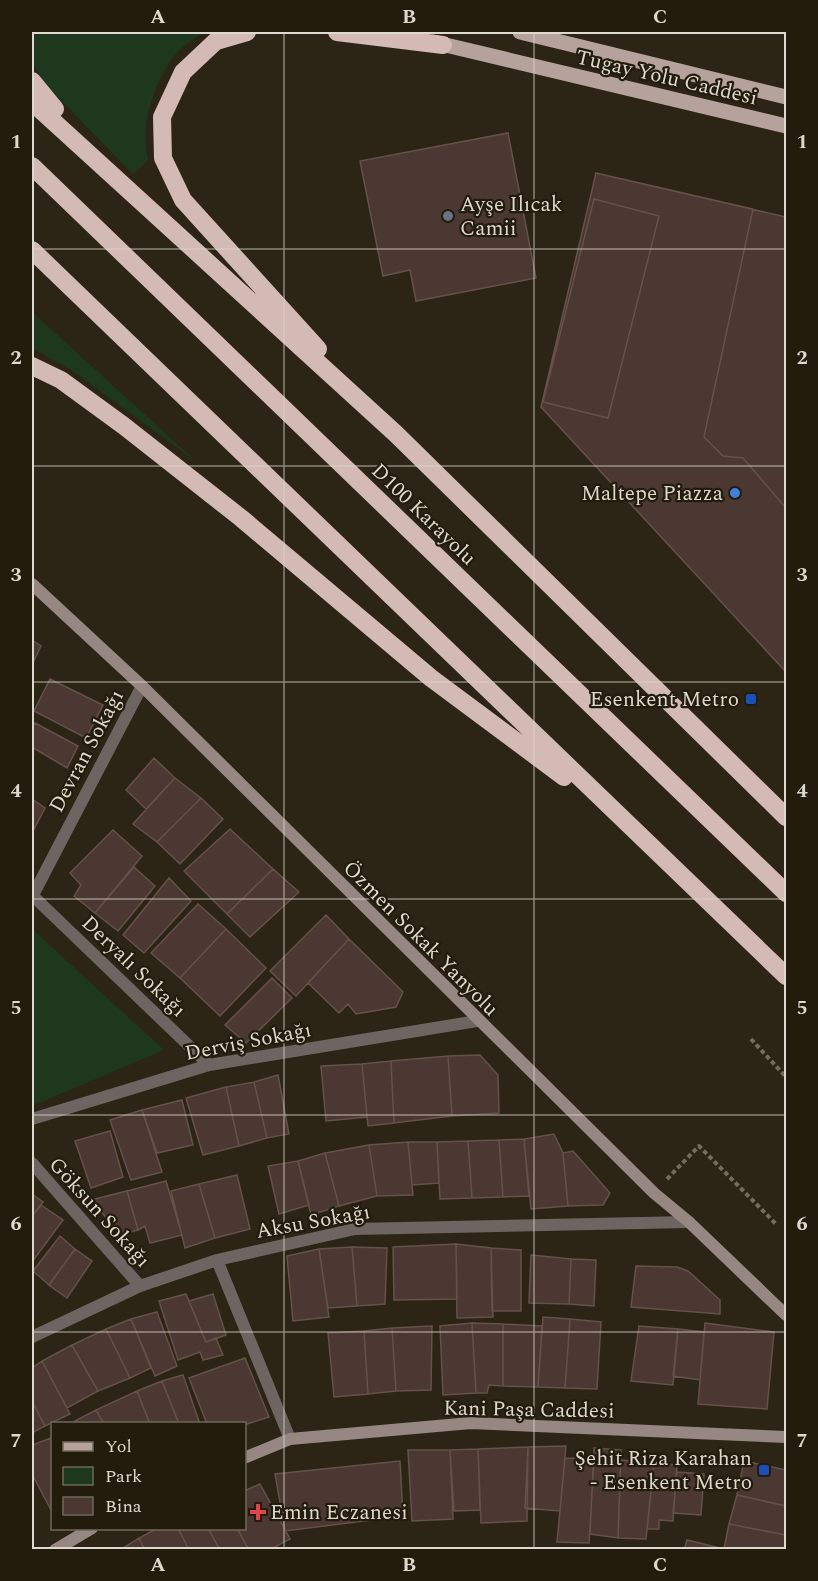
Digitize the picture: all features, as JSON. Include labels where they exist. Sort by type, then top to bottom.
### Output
[{"type":"highway","points":[[247,32],[216,41],[183,72],[162,117],[163,158],[183,200],[396,434]]},
{"type":"highway","points":[[337,32],[443,45]]},
{"type":"highway","points":[[32,81],[40,93],[165,222]]},
{"type":"highway","points":[[32,102],[396,434],[786,817]]},
{"type":"highway","name":"D100 Karayolu","points":[[32,166],[786,893]]},
{"type":"highway","points":[[32,250],[786,976]]},
{"type":"highway","points":[[32,366],[61,380],[124,426],[242,518],[431,678],[624,821]]},
{"type":"main road","name":"Tugay Yolu Caddesi","points":[[399,32],[443,45],[786,126]]},
{"type":"main road","name":"Tugay Yolu Caddesi","points":[[520,32],[786,97]]},
{"type":"main road","name":"Özmen Sokak Yanyolu","points":[[32,585],[142,686],[477,1021],[654,1193],[689,1222],[786,1315]]},
{"type":"main road","name":"Kani Paşa Caddesi","points":[[246,1457],[290,1439],[471,1423],[785,1435]]},
{"type":"main road","points":[[55,1550],[89,1530]]},
{"type":"street","name":"Devran Sokağı","points":[[32,896],[142,686]]},
{"type":"street","name":"Deryalı Sokağı","points":[[32,896],[209,1065]]},
{"type":"street","name":"Derviş Sokağı","points":[[32,1119],[209,1065],[477,1021]]},
{"type":"street","name":"Göksun Sokağı","points":[[32,1163],[140,1286]]},
{"type":"street","name":"Aksu Sokağı","points":[[32,1337],[140,1286],[217,1260],[355,1229],[689,1222]]},
{"type":"street","points":[[217,1260],[290,1439]]},
{"type":"path","points":[[751,1039],[786,1077]]},
{"type":"path","points":[[654,1193],[699,1146],[776,1224]]},
{"type":"green space","points":[[32,32],[204,32],[178,52],[161,78],[147,119],[145,133],[148,160],[133,174],[44,83],[32,61]]},
{"type":"green space","points":[[32,312],[198,463],[73,371],[32,348]]},
{"type":"green space","points":[[32,929],[164,1050],[32,1106]]},
{"type":"building","name":"Ayşe Ilıcak Camii","points":[[508,133],[536,278],[416,301],[410,270],[383,276],[360,161]]},
{"type":"building","points":[[596,173],[786,217],[786,672],[541,407]]},
{"type":"building","points":[[596,173],[753,209],[704,437],[723,456],[743,458],[786,508],[786,672],[541,407]]},
{"type":"building","points":[[594,199],[659,216],[608,418],[543,402]]},
{"type":"building","points":[[32,640],[41,646],[32,665]]},
{"type":"building","points":[[50,679],[103,705],[86,738],[34,711]]},
{"type":"building","points":[[35,723],[78,746],[67,768],[32,747],[32,729]]},
{"type":"building","points":[[154,758],[175,778],[146,809],[126,790]]},
{"type":"building","points":[[175,778],[201,798],[157,842],[133,824]]},
{"type":"building","points":[[201,798],[223,819],[180,864],[157,842]]},
{"type":"building","points":[[32,799],[45,808],[32,833]]},
{"type":"building","points":[[230,829],[273,869],[227,914],[184,871]]},
{"type":"building","points":[[113,830],[142,856],[95,913],[74,896],[81,885],[70,873]]},
{"type":"building","points":[[134,867],[155,886],[118,931],[95,913]]},
{"type":"building","points":[[273,869],[299,892],[250,937],[227,914]]},
{"type":"building","points":[[169,878],[191,901],[144,953],[123,935]]},
{"type":"building","points":[[198,904],[226,929],[180,978],[151,953]]},
{"type":"building","points":[[326,915],[349,939],[296,996],[270,971]]},
{"type":"building","points":[[226,929],[266,968],[220,1016],[180,978]]},
{"type":"building","points":[[349,939],[403,992],[396,1007],[356,1014],[348,1004],[339,1013],[308,983]]},
{"type":"building","points":[[272,978],[292,998],[246,1043],[225,1025]]},
{"type":"building","points":[[480,1055],[498,1075],[499,1113],[452,1116],[448,1056]]},
{"type":"building","points":[[448,1056],[452,1116],[394,1123],[391,1061]]},
{"type":"building","points":[[391,1061],[394,1123],[368,1126],[362,1064]]},
{"type":"building","points":[[362,1064],[367,1117],[326,1121],[321,1066]]},
{"type":"building","points":[[278,1075],[289,1134],[267,1138],[254,1082]]},
{"type":"building","points":[[254,1082],[267,1138],[239,1146],[226,1087]]},
{"type":"building","points":[[226,1087],[239,1146],[203,1155],[186,1098]]},
{"type":"building","points":[[182,1100],[193,1145],[157,1153],[142,1110]]},
{"type":"building","points":[[142,1110],[162,1172],[131,1180],[110,1120]]},
{"type":"building","points":[[110,1131],[123,1177],[91,1188],[75,1141]]},
{"type":"building","points":[[554,1134],[563,1153],[568,1206],[531,1209],[524,1139]]},
{"type":"building","points":[[524,1139],[529,1196],[503,1197],[499,1140]]},
{"type":"building","points":[[499,1140],[503,1197],[472,1198],[468,1141]]},
{"type":"building","points":[[468,1141],[472,1198],[440,1199],[437,1142]]},
{"type":"building","points":[[408,1142],[437,1142],[439,1183],[412,1185]]},
{"type":"building","points":[[408,1142],[413,1195],[377,1196],[369,1145]]},
{"type":"building","points":[[369,1145],[377,1196],[339,1206],[325,1153]]},
{"type":"building","points":[[573,1151],[610,1193],[603,1205],[568,1206],[563,1153]]},
{"type":"building","points":[[325,1153],[339,1206],[311,1215],[298,1161]]},
{"type":"building","points":[[298,1161],[309,1205],[279,1214],[268,1166]]},
{"type":"building","points":[[237,1175],[250,1229],[215,1238],[199,1184]]},
{"type":"building","points":[[166,1181],[182,1235],[150,1243],[145,1226],[138,1230],[127,1191]]},
{"type":"building","points":[[199,1184],[215,1238],[185,1248],[171,1191]]},
{"type":"building","points":[[127,1191],[138,1230],[121,1235],[91,1200]]},
{"type":"building","points":[[32,1194],[43,1202],[32,1216]]},
{"type":"building","points":[[41,1205],[63,1220],[32,1262],[32,1216]]},
{"type":"building","points":[[60,1236],[75,1249],[49,1285],[33,1271]]},
{"type":"building","points":[[456,1244],[491,1248],[493,1317],[457,1318]]},
{"type":"building","points":[[456,1244],[457,1299],[394,1300],[393,1247]]},
{"type":"building","points":[[352,1247],[387,1248],[385,1304],[357,1306]]},
{"type":"building","points":[[352,1247],[357,1306],[328,1308],[319,1249]]},
{"type":"building","points":[[491,1248],[521,1250],[521,1311],[492,1311]]},
{"type":"building","points":[[75,1249],[92,1261],[67,1298],[49,1285]]},
{"type":"building","points":[[319,1249],[329,1317],[293,1321],[287,1256]]},
{"type":"building","points":[[531,1255],[571,1259],[569,1304],[529,1303]]},
{"type":"building","points":[[571,1259],[596,1260],[594,1306],[569,1304]]},
{"type":"building","points":[[636,1266],[677,1267],[688,1271],[720,1300],[720,1314],[631,1307]]},
{"type":"building","points":[[186,1294],[206,1342],[216,1338],[223,1355],[203,1360],[200,1352],[178,1360],[159,1301]]},
{"type":"building","points":[[213,1294],[226,1335],[206,1342],[189,1301]]},
{"type":"building","points":[[157,1312],[177,1366],[155,1376],[131,1319]]},
{"type":"building","points":[[543,1317],[570,1319],[565,1388],[538,1387]]},
{"type":"building","points":[[131,1319],[151,1368],[130,1378],[106,1329]]},
{"type":"building","points":[[570,1319],[601,1322],[597,1389],[565,1388]]},
{"type":"building","points":[[472,1323],[503,1324],[503,1386],[489,1385],[487,1393],[476,1393]]},
{"type":"building","points":[[472,1323],[476,1393],[443,1395],[440,1326]]},
{"type":"building","points":[[705,1323],[774,1332],[767,1409],[698,1404]]},
{"type":"building","points":[[503,1324],[542,1326],[538,1387],[503,1386]]},
{"type":"building","points":[[432,1326],[431,1390],[396,1391],[392,1328]]},
{"type":"building","points":[[639,1326],[678,1329],[673,1385],[631,1381]]},
{"type":"building","points":[[392,1328],[396,1391],[368,1394],[364,1331]]},
{"type":"building","points":[[106,1329],[130,1378],[98,1391],[72,1345]]},
{"type":"building","points":[[678,1329],[704,1332],[700,1380],[673,1376]]},
{"type":"building","points":[[364,1331],[368,1394],[334,1397],[328,1333]]},
{"type":"building","points":[[72,1345],[98,1391],[67,1408],[42,1361]]},
{"type":"building","points":[[245,1358],[269,1417],[246,1424],[246,1422],[206,1422],[189,1378]]},
{"type":"building","points":[[42,1361],[70,1414],[45,1426],[32,1401],[32,1368]]},
{"type":"building","points":[[183,1375],[199,1422],[178,1422],[162,1381]]},
{"type":"building","points":[[162,1381],[178,1422],[149,1422],[137,1391]]},
{"type":"building","points":[[137,1391],[149,1422],[103,1422],[96,1410]]},
{"type":"building","points":[[32,1401],[45,1426],[32,1433]]},
{"type":"building","points":[[96,1410],[103,1422],[76,1422]]},
{"type":"building","points":[[51,1438],[51,1510],[32,1474],[32,1445]]},
{"type":"building","points":[[566,1446],[560,1511],[525,1508],[528,1447]]},
{"type":"building","points":[[528,1447],[527,1521],[481,1523],[478,1449]]},
{"type":"building","points":[[594,1448],[621,1450],[618,1538],[590,1534]]},
{"type":"building","points":[[478,1449],[480,1510],[454,1511],[450,1450]]},
{"type":"building","points":[[408,1450],[450,1450],[453,1519],[412,1521]]},
{"type":"building","points":[[565,1458],[594,1459],[589,1543],[557,1542]]},
{"type":"building","points":[[621,1460],[654,1463],[646,1539],[618,1538]]},
{"type":"building","points":[[400,1461],[403,1516],[285,1531],[275,1474]]},
{"type":"building","points":[[744,1461],[786,1470],[786,1506],[737,1495]]},
{"type":"building","points":[[654,1463],[677,1465],[673,1521],[659,1520],[659,1529],[647,1529]]},
{"type":"building","points":[[677,1472],[704,1474],[701,1515],[673,1513]]},
{"type":"building","points":[[260,1484],[290,1539],[269,1550],[249,1550],[238,1530],[246,1530],[246,1490]]},
{"type":"building","points":[[737,1495],[786,1506],[786,1535],[729,1524]]},
{"type":"building","points":[[729,1524],[786,1535],[786,1550],[724,1549]]},
{"type":"building","points":[[154,1530],[179,1530],[189,1550],[145,1550],[139,1538]]},
{"type":"building","points":[[179,1530],[209,1530],[220,1550],[189,1550]]},
{"type":"building","points":[[209,1530],[238,1530],[249,1550],[220,1550]]},
{"type":"building","points":[[139,1538],[145,1550],[120,1550]]},
{"type":"building","points":[[687,1540],[724,1549],[725,1550],[684,1550]]},
{"type":"place","name":"Ayşe Ilıcak Camii","points":[[448,216]]},
{"type":"place","name":"Maltepe Piazza","points":[[735,493]]},
{"type":"place","name":"Esenkent Metro","points":[[751,699]]},
{"type":"place","name":"Şehi̇t Riza Karahan - Esenkent Metro","points":[[764,1470]]},
{"type":"place","name":"Emin Eczanesi","points":[[258,1512]]}]
